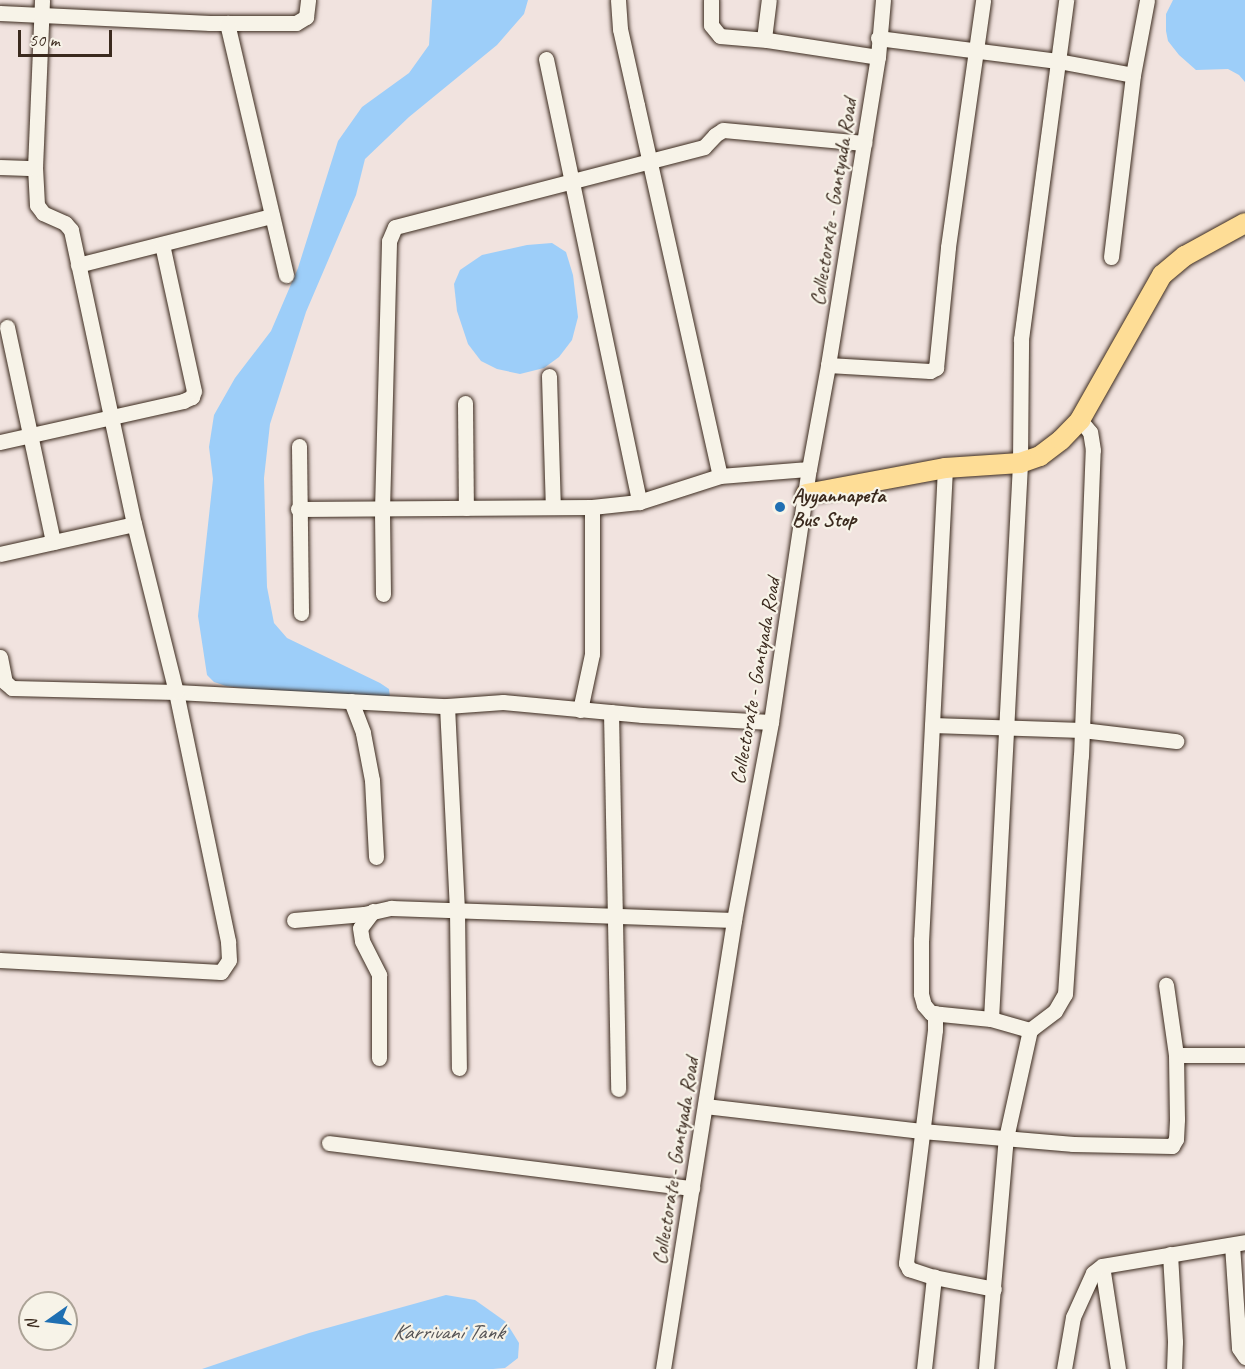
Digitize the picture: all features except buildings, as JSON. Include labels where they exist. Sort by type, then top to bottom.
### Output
[{"type":"main road","points":[[806,494],[945,468],[1020,463],[1051,449],[1080,420],[1162,275],[1185,256],[1245,223]]},
{"type":"street","points":[[0,14],[41,8],[227,23],[297,23],[306,17],[308,0]]},
{"type":"street","points":[[618,0],[620,29],[720,476]]},
{"type":"street","points":[[711,0],[711,25],[717,34],[765,39],[878,57]]},
{"type":"street","points":[[765,39],[769,0]]},
{"type":"street","name":"Collectorate - Gantyada Road","points":[[663,1369],[734,920],[771,722],[809,469],[878,57],[883,0]]},
{"type":"street","points":[[828,365],[930,371],[936,368],[948,247],[983,0]]},
{"type":"street","points":[[991,1019],[1020,463],[1021,339],[1066,0]]},
{"type":"street","points":[[1112,257],[1133,75],[1148,0]]},
{"type":"street","points":[[0,960],[221,972],[226,968],[229,960],[228,941],[176,692],[134,524],[69,227],[43,213],[37,205],[35,168],[41,8]]},
{"type":"street","points":[[227,23],[286,275]]},
{"type":"street","points":[[879,38],[1058,61],[1133,75]]},
{"type":"street","points":[[546,59],[639,502]]},
{"type":"street","points":[[383,594],[382,510],[389,241],[393,231],[399,225],[650,163],[704,147],[723,130],[864,143]]},
{"type":"street","points":[[0,167],[35,168]]},
{"type":"street","points":[[78,265],[272,216]]},
{"type":"street","points":[[0,442],[183,401],[192,397],[194,392],[162,244]]},
{"type":"street","points":[[7,327],[53,542]]},
{"type":"street","points":[[549,376],[553,507]]},
{"type":"street","points":[[465,403],[466,508]]},
{"type":"street","points":[[986,1369],[1006,1138],[1030,1030],[1055,1011],[1065,994],[1082,730],[1093,450],[1090,432],[1080,420]]},
{"type":"street","points":[[299,446],[301,613]]},
{"type":"street","points":[[945,468],[921,994],[928,1011],[991,1019],[1030,1030]]},
{"type":"street","points":[[298,509],[592,507],[639,502],[720,476],[809,469]]},
{"type":"street","points":[[580,710],[592,654],[592,507]]},
{"type":"street","points":[[0,554],[134,524]]},
{"type":"street","points":[[0,657],[5,682],[12,688],[176,692],[447,706],[503,702],[580,710],[771,722]]},
{"type":"street","points":[[351,701],[363,733],[372,780],[376,857]]},
{"type":"street","points":[[447,706],[457,911],[459,1068]]},
{"type":"street","points":[[611,712],[618,1089]]},
{"type":"street","points":[[932,725],[1082,730],[1176,741]]},
{"type":"street","points":[[294,920],[330,918],[391,908],[734,920]]},
{"type":"street","points":[[373,911],[360,928],[363,941],[379,975],[379,1058]]},
{"type":"street","points":[[705,1106],[922,1131],[1073,1144],[1172,1146],[1176,1139],[1177,1119],[1176,1055],[1166,985]]},
{"type":"street","points":[[935,1013],[906,1263],[909,1269],[934,1277],[994,1289]]},
{"type":"street","points":[[1176,1055],[1245,1055]]},
{"type":"street","points":[[329,1143],[692,1188]]},
{"type":"street","points":[[1064,1369],[1073,1317],[1093,1273],[1102,1266],[1239,1243],[1239,1348],[1245,1357]]},
{"type":"street","points":[[1170,1254],[1175,1342],[1174,1369]]},
{"type":"street","points":[[1102,1266],[1118,1369]]},
{"type":"street","points":[[924,1369],[934,1277]]},
{"type":"water","points":[[432,0],[528,0],[524,14],[497,45],[409,117],[365,159],[356,195],[306,312],[270,424],[264,478],[267,587],[274,623],[287,638],[380,683],[389,689],[390,697],[292,694],[226,686],[214,682],[207,675],[198,616],[213,479],[209,447],[214,415],[235,378],[271,331],[298,268],[338,141],[362,107],[409,73],[429,45]]},
{"type":"water","points":[[1173,0],[1245,0],[1245,82],[1239,75],[1228,69],[1196,70],[1179,55],[1168,41],[1166,31],[1166,14]]},
{"type":"water","points":[[552,243],[566,252],[573,275],[578,317],[572,340],[559,357],[544,368],[520,374],[497,369],[481,361],[468,344],[457,311],[454,284],[460,270],[482,255],[527,245]]},
{"type":"water","name":"Karrivani Tank","points":[[446,1295],[475,1300],[506,1322],[519,1343],[518,1358],[505,1368],[493,1369],[202,1369],[309,1333]]},
{"type":"place","name":"Ayyannapeta Bus Stop","points":[[780,507]]}]
